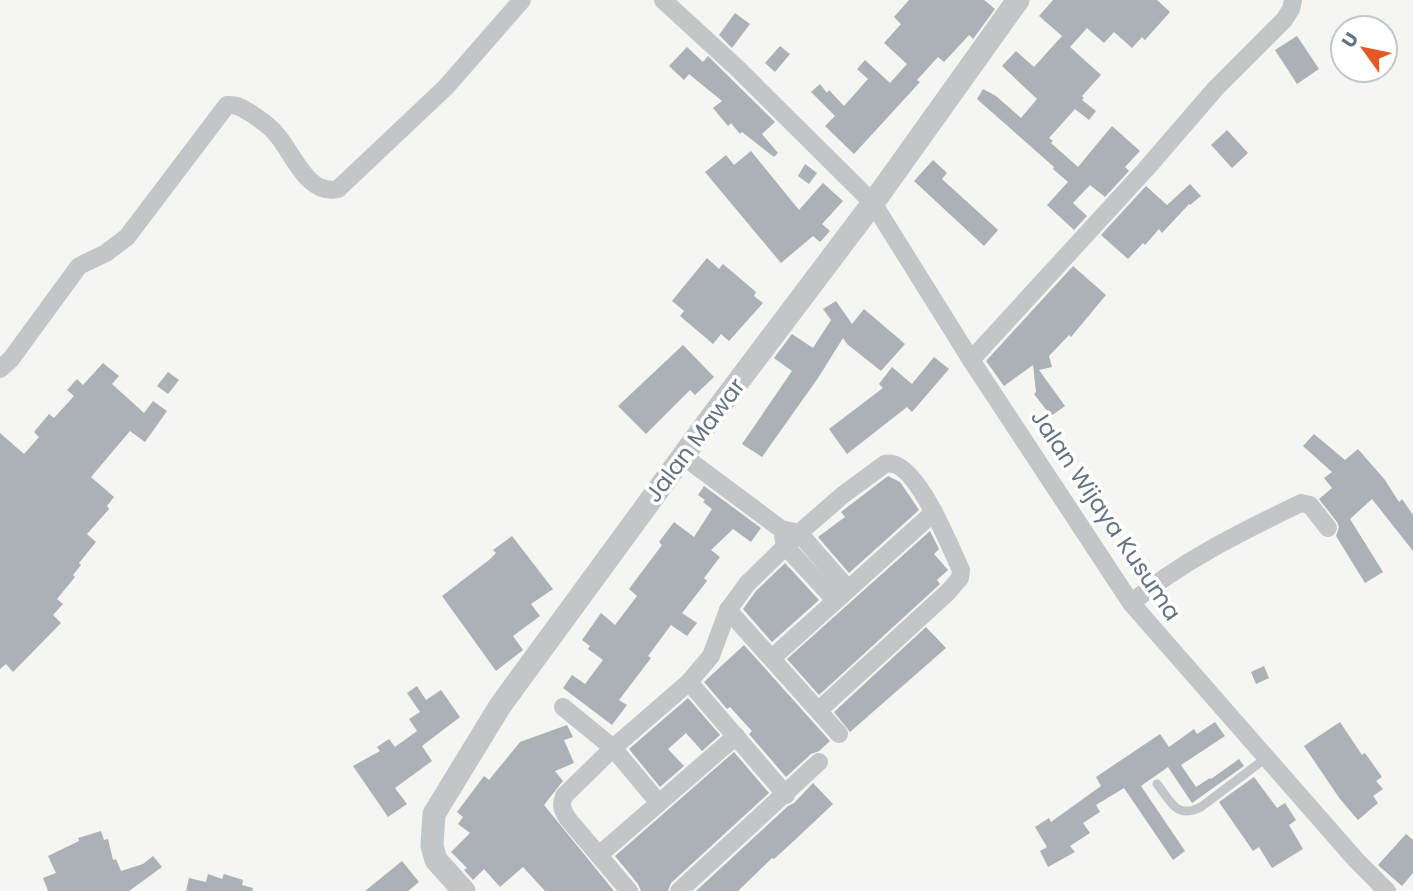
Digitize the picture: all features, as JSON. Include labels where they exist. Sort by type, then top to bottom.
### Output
[{"type":"street","points":[[0,369],[11,359],[79,266],[106,253],[127,237],[227,105],[238,106],[269,126],[307,176],[322,188],[329,191],[338,189],[446,87],[522,0]]},
{"type":"street","name":"Jalan Wijaya Kusuma","points":[[663,0],[737,68],[873,203],[971,359],[1131,603],[1382,889]]},
{"type":"street","name":"Jalan Mawar","points":[[464,891],[436,860],[432,846],[434,814],[500,706],[873,203],[1018,0]]},
{"type":"street","points":[[971,359],[1138,179],[1216,88],[1284,20],[1293,0]]},
{"type":"street","points":[[683,456],[783,538],[841,594]]},
{"type":"street","points":[[629,891],[568,819],[561,803],[564,796],[612,748],[689,682],[711,656],[728,610],[783,538],[799,533],[844,494],[891,462],[909,474],[934,512],[961,570],[960,578],[819,710]]},
{"type":"street","points":[[1131,603],[1187,562],[1223,541],[1301,503],[1310,505],[1328,528]]},
{"type":"street","points":[[772,658],[934,512]]},
{"type":"street","points":[[799,533],[841,594]]},
{"type":"street","points":[[728,610],[839,734]]},
{"type":"street","points":[[689,682],[786,794]]},
{"type":"street","points":[[563,707],[612,748],[659,803]]},
{"type":"street","points":[[599,855],[736,736]]},
{"type":"street","points":[[679,891],[819,762]]},
{"type":"lane","points":[[1157,784],[1176,808],[1183,813],[1189,813],[1266,758]]},
{"type":"building","points":[[909,0],[984,0],[995,9],[973,39],[969,35],[944,62],[938,57],[917,80],[920,82],[854,154],[825,126],[835,116],[811,92],[820,84],[844,106],[868,79],[857,69],[865,60],[890,83],[907,64],[884,43],[901,24],[894,17]]},
{"type":"building","points":[[1053,0],[1157,0],[1170,12],[1145,40],[1142,37],[1132,48],[1114,32],[1104,43],[1087,28],[1070,47],[1101,75],[1082,96],[1082,100],[1096,111],[1089,120],[1075,109],[1049,138],[1053,141],[1051,143],[1078,167],[1112,126],[1140,151],[1125,167],[1129,171],[1105,197],[1090,185],[1073,203],[1087,216],[1074,230],[1047,205],[1068,182],[977,99],[983,89],[996,96],[1021,118],[1037,99],[1002,66],[1016,51],[1034,67],[1062,36],[1039,16]]},
{"type":"building","points":[[735,13],[750,24],[732,48],[719,35]]},
{"type":"building","points":[[1297,36],[1319,69],[1297,84],[1275,50]]},
{"type":"building","points":[[780,46],[790,54],[775,72],[765,63]]},
{"type":"building","points":[[687,47],[703,62],[708,56],[775,122],[762,134],[778,153],[774,157],[742,132],[740,134],[731,123],[728,126],[713,108],[722,101],[689,74],[684,80],[669,66]]},
{"type":"building","points":[[1227,130],[1248,153],[1232,168],[1211,145]]},
{"type":"building","points":[[751,151],[799,210],[823,183],[843,201],[822,224],[830,231],[820,242],[813,236],[781,263],[705,172],[726,155],[734,165]]},
{"type":"building","points":[[933,160],[947,173],[942,179],[998,230],[984,246],[914,181]]},
{"type":"building","points":[[805,164],[817,173],[809,184],[798,176]]},
{"type":"building","points":[[1190,184],[1201,196],[1189,204],[1162,233],[1159,229],[1128,259],[1101,235],[1146,186],[1167,205]]},
{"type":"building","points":[[707,258],[719,269],[723,264],[756,292],[754,296],[763,303],[729,341],[721,334],[713,344],[680,316],[684,311],[672,301]]},
{"type":"building","points":[[1073,266],[1106,295],[1071,337],[1069,335],[1049,356],[1052,367],[1039,370],[1065,406],[1051,416],[1034,394],[1033,365],[1004,386],[986,361]]},
{"type":"building","points":[[836,301],[852,324],[864,309],[905,344],[881,371],[843,338],[762,457],[742,444],[792,371],[774,358],[792,334],[813,348],[831,320],[823,309]]},
{"type":"building","points":[[683,345],[714,377],[695,395],[690,390],[646,434],[618,406]]},
{"type":"building","points":[[934,357],[949,369],[912,412],[907,407],[847,454],[829,429],[883,388],[879,384],[892,367],[912,384]]},
{"type":"building","points":[[103,363],[119,376],[112,384],[144,413],[153,401],[167,411],[145,442],[130,431],[91,477],[114,497],[107,506],[109,509],[87,534],[96,542],[79,563],[81,565],[73,575],[75,577],[57,599],[63,604],[53,615],[61,623],[13,672],[6,664],[0,669],[0,433],[24,454],[39,437],[34,432],[49,414],[54,418],[74,396],[67,390],[77,379],[83,385]]},
{"type":"building","points":[[168,372],[179,380],[168,394],[157,386]]},
{"type":"building","points":[[1314,434],[1345,460],[1358,449],[1385,480],[1399,502],[1402,499],[1413,515],[1413,551],[1372,499],[1350,519],[1383,572],[1365,583],[1336,536],[1339,527],[1337,522],[1319,499],[1332,488],[1324,478],[1332,472],[1303,446]]},
{"type":"building","points":[[888,476],[900,482],[919,510],[849,573],[818,537],[845,517],[841,512]]},
{"type":"building","points":[[704,486],[761,528],[751,542],[733,529],[711,550],[720,557],[704,578],[707,581],[682,613],[697,623],[687,636],[671,625],[648,656],[651,658],[619,700],[627,705],[612,725],[563,688],[572,675],[585,684],[603,660],[588,649],[590,646],[582,640],[601,613],[615,625],[637,596],[629,589],[662,545],[659,542],[674,522],[694,537],[712,509],[698,495]]},
{"type":"building","points":[[930,531],[939,549],[934,554],[948,570],[937,580],[940,584],[819,695],[787,659]]},
{"type":"building","points":[[512,536],[553,589],[531,604],[540,616],[513,636],[523,650],[496,671],[442,596],[489,560],[496,553],[493,550]]},
{"type":"building","points":[[785,563],[819,600],[772,642],[743,609],[756,591]]},
{"type":"building","points":[[926,627],[946,648],[850,732],[834,712]]},
{"type":"building","points":[[744,645],[830,741],[786,777],[749,734],[752,731],[730,707],[727,709],[704,682]]},
{"type":"building","points":[[1264,666],[1269,678],[1256,684],[1251,672]]},
{"type":"building","points":[[417,686],[426,700],[441,690],[460,717],[422,746],[432,761],[395,788],[407,804],[388,817],[353,766],[380,751],[377,747],[389,739],[395,747],[417,731],[409,719],[420,712],[407,693]]},
{"type":"building","points":[[688,698],[720,735],[702,751],[686,733],[668,749],[684,766],[660,787],[629,749]]},
{"type":"building","points":[[1215,722],[1225,736],[1181,765],[1196,787],[1239,759],[1244,766],[1192,803],[1168,767],[1141,786],[1185,851],[1173,860],[1124,788],[1096,805],[1100,812],[1083,823],[1090,833],[1070,846],[1075,852],[1048,867],[1040,851],[1047,847],[1035,827],[1049,818],[1051,822],[1101,786],[1096,777],[1160,734],[1169,747],[1194,729],[1197,734]]},
{"type":"building","points":[[1340,722],[1362,755],[1365,753],[1382,777],[1376,781],[1383,789],[1373,796],[1378,803],[1358,820],[1340,799],[1304,746]]},
{"type":"building","points":[[567,725],[573,737],[564,740],[574,763],[555,771],[563,781],[544,805],[614,891],[545,891],[523,867],[500,887],[484,869],[473,880],[464,870],[467,868],[451,852],[470,833],[458,824],[463,817],[457,812],[484,776],[489,780],[520,742]]},
{"type":"building","points":[[734,752],[769,793],[671,883],[668,891],[641,891],[615,856]]},
{"type":"building","points":[[1254,777],[1277,808],[1285,803],[1296,820],[1289,825],[1303,849],[1272,868],[1259,847],[1253,851],[1219,802]]},
{"type":"building","points":[[813,783],[833,804],[797,838],[738,891],[696,891],[794,803]]},
{"type":"building","points":[[101,831],[104,840],[108,839],[113,860],[116,859],[121,871],[143,864],[153,856],[162,867],[129,891],[48,891],[43,878],[56,873],[48,856],[79,841],[78,838]]},
{"type":"building","points":[[1406,834],[1413,840],[1413,873],[1402,886],[1378,865]]},
{"type":"building","points":[[402,861],[419,882],[408,891],[365,891]]},
{"type":"building","points":[[208,874],[222,879],[224,874],[243,880],[242,885],[253,888],[252,891],[186,891],[189,878],[206,882]]}]
